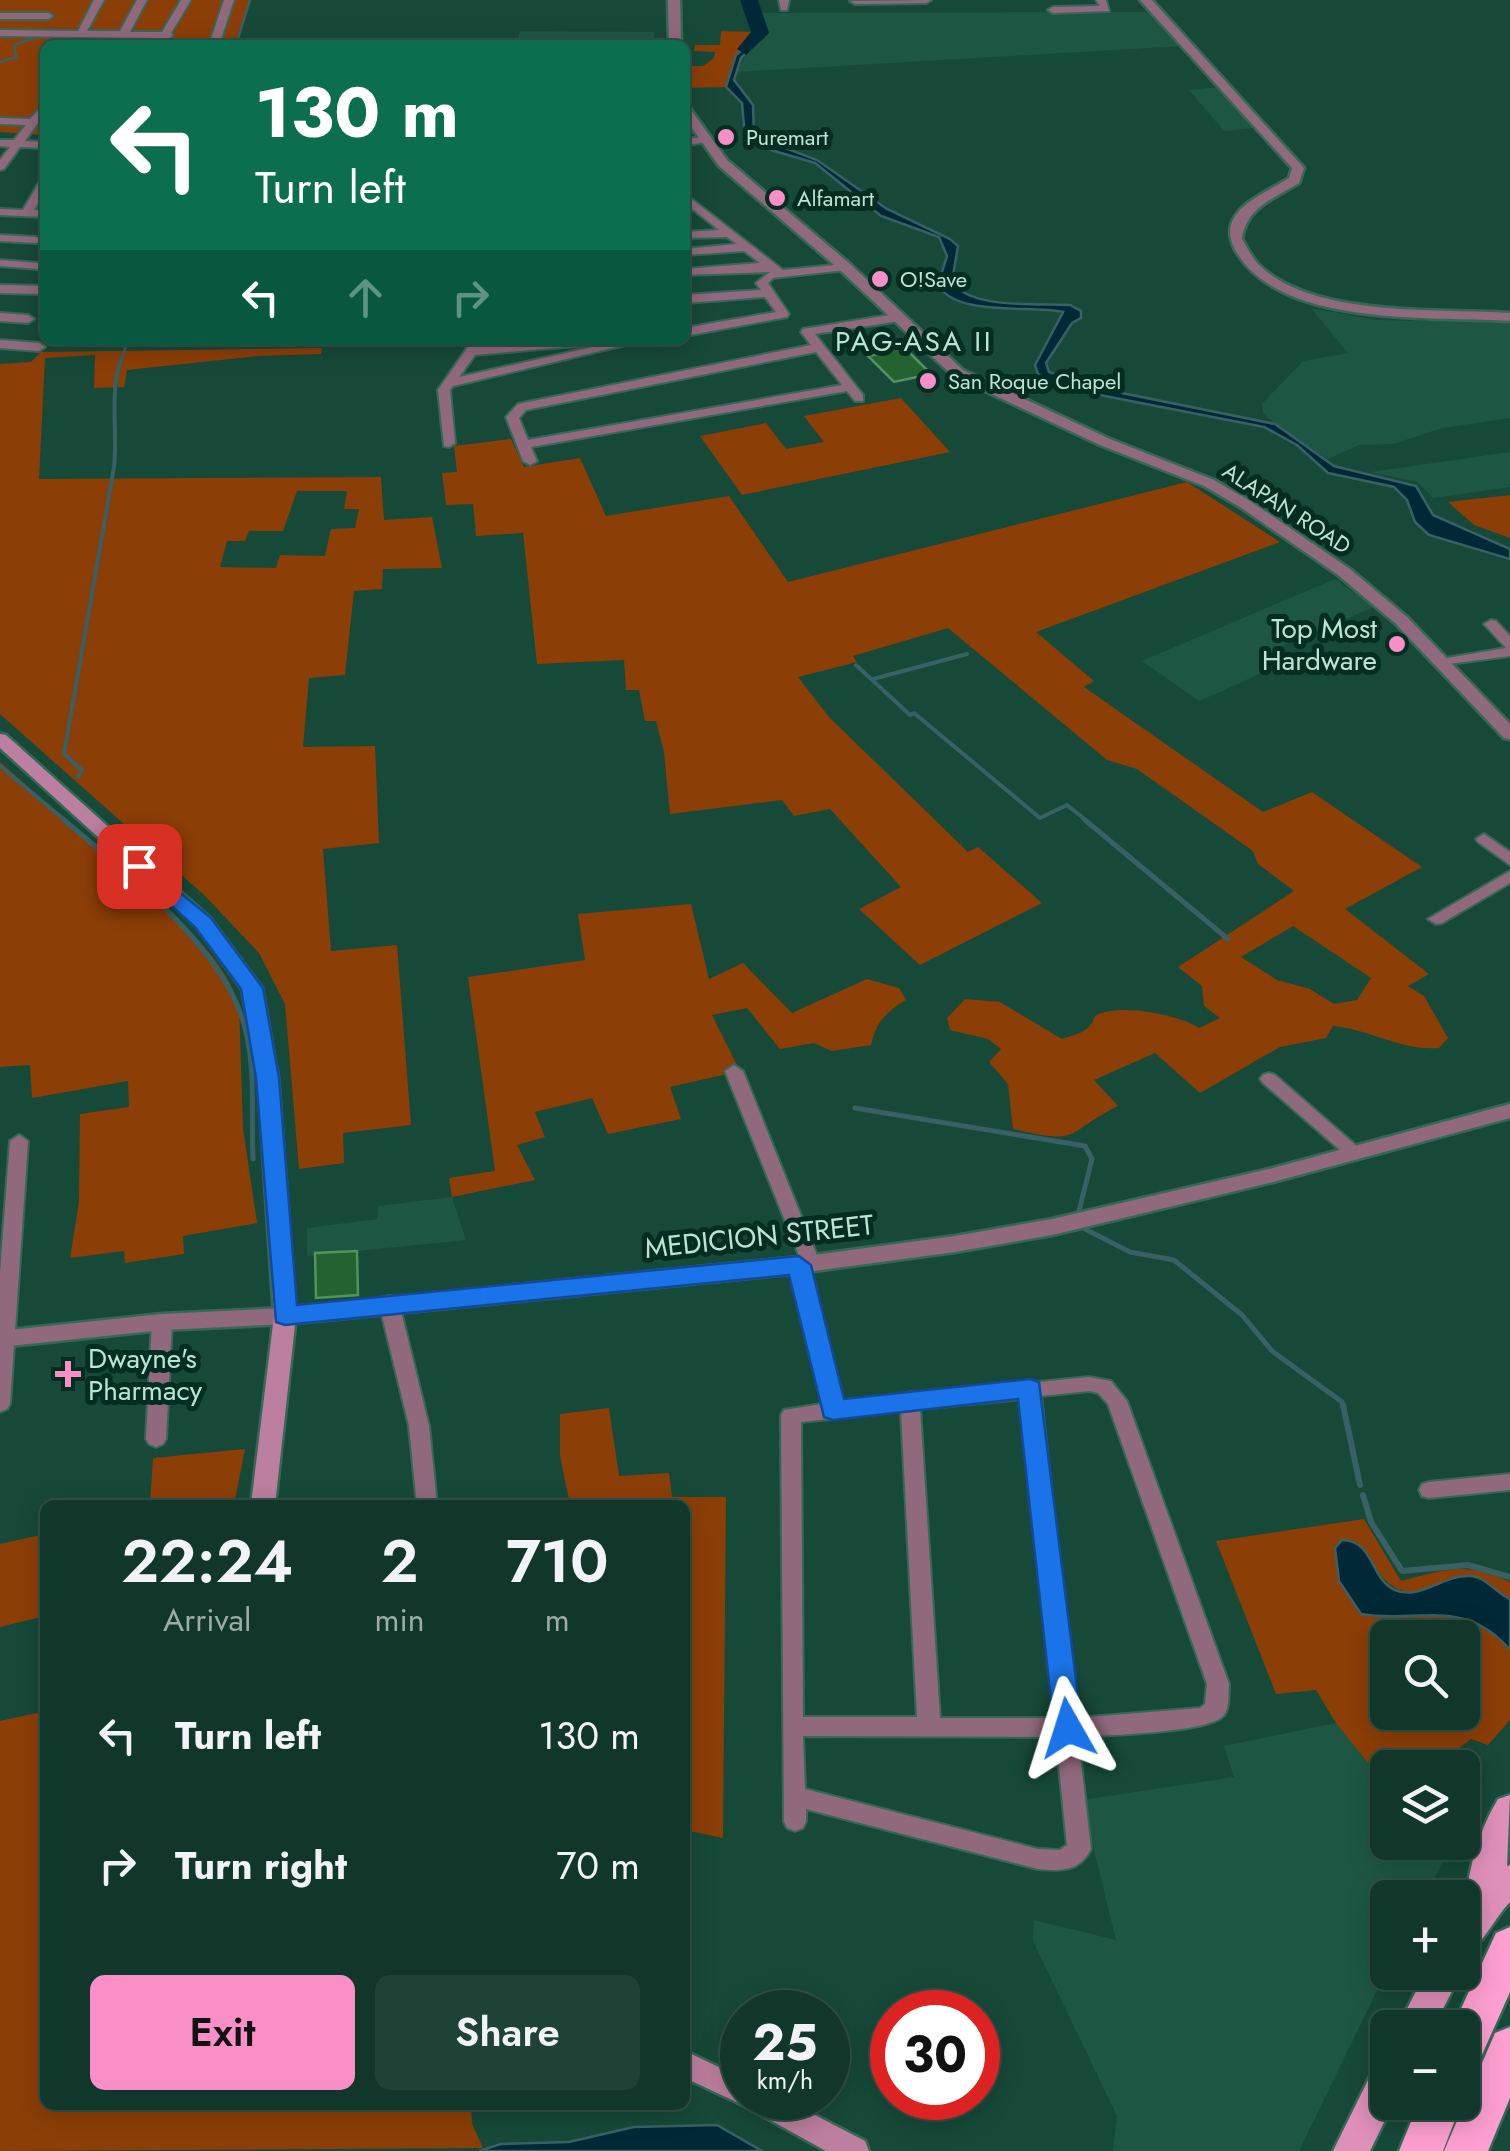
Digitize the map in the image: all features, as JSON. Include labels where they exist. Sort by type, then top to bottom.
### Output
[{"type":"highway","points":[[1480,2012],[1510,1946]]},
{"type":"highway","points":[[1466,2151],[1510,2047]]},
{"type":"highway","points":[[1421,2151],[1434,2120]]},
{"type":"main road","points":[[0,739],[203,922],[252,988],[268,1078],[285,1316],[264,1500]]},
{"type":"main road","points":[[1482,1906],[1496,1832],[1510,1809]]},
{"type":"main road","points":[[1480,1909],[1510,1880]]},
{"type":"main road","points":[[690,2066],[720,2081]]},
{"type":"main road","points":[[1351,2151],[1370,2114]]},
{"type":"main road","points":[[796,2120],[855,2151]]},
{"type":"street","points":[[39,34],[58,0]]},
{"type":"street","points":[[81,34],[99,0]]},
{"type":"street","points":[[124,34],[142,0]]},
{"type":"street","points":[[163,40],[186,0]]},
{"type":"street","points":[[216,40],[229,0]]},
{"type":"street","points":[[674,0],[674,40]]},
{"type":"street","points":[[856,0],[926,0],[927,6],[900,12]]},
{"type":"street","points":[[1053,10],[1106,9],[1102,0]]},
{"type":"street","points":[[1146,0],[1298,168],[1295,180],[1252,204],[1238,220],[1235,239],[1251,264],[1288,288],[1341,305],[1510,318]]},
{"type":"street","points":[[0,16],[48,16]]},
{"type":"street","points":[[0,33],[168,35]]},
{"type":"street","points":[[0,167],[40,111]]},
{"type":"street","name":"ALAPAN ROAD","points":[[690,118],[704,140],[737,176],[845,267],[896,318],[970,381],[1224,491],[1344,572],[1446,662],[1510,734]]},
{"type":"street","points":[[0,121],[40,124]]},
{"type":"street","points":[[690,141],[704,140]]},
{"type":"street","points":[[0,143],[40,145]]},
{"type":"street","points":[[27,213],[40,191]]},
{"type":"street","points":[[690,201],[774,270]]},
{"type":"street","points":[[0,212],[40,214]]},
{"type":"street","points":[[690,216],[708,216]]},
{"type":"street","points":[[690,235],[729,232]]},
{"type":"street","points":[[0,238],[36,240]]},
{"type":"street","points":[[690,252],[746,248]]},
{"type":"street","points":[[0,264],[38,266]]},
{"type":"street","points":[[690,272],[845,267]]},
{"type":"street","points":[[690,331],[783,314],[762,280],[774,270]]},
{"type":"street","points":[[0,289],[40,290]]},
{"type":"street","points":[[690,299],[768,293]]},
{"type":"street","points":[[0,317],[28,318]]},
{"type":"street","points":[[524,445],[855,392],[807,332],[896,318]]},
{"type":"street","points":[[0,344],[39,346]]},
{"type":"street","points":[[446,384],[618,345]]},
{"type":"street","points":[[448,443],[446,384],[475,346]]},
{"type":"street","points":[[530,461],[512,417],[522,406],[817,348]]},
{"type":"street","points":[[1446,662],[1510,649],[1491,624]]},
{"type":"street","points":[[1484,839],[1510,860]]},
{"type":"street","points":[[1436,919],[1510,876]]},
{"type":"street","points":[[734,1071],[805,1264],[833,1410]]},
{"type":"street","points":[[1268,1079],[1354,1153]]},
{"type":"street","name":"MEDICION STREET","points":[[4,1338],[162,1322],[285,1316],[390,1302],[805,1264],[1013,1235],[1510,1111]]},
{"type":"street","points":[[0,1404],[19,1141]]},
{"type":"street","points":[[390,1302],[419,1426],[426,1500]]},
{"type":"street","points":[[156,1439],[162,1322]]},
{"type":"street","points":[[792,1726],[1068,1728],[1205,1717],[1216,1709],[1221,1696],[1114,1395],[1104,1386],[1089,1384],[791,1415],[792,1726],[795,1821]]},
{"type":"street","points":[[794,1796],[1038,1859],[1064,1861],[1079,1850],[1081,1831],[1030,1388]]},
{"type":"street","points":[[910,1400],[929,1726]]},
{"type":"street","points":[[1429,1490],[1510,1482]]},
{"type":"shaded area","points":[[0,0],[250,0],[238,40],[40,40],[40,135],[0,132]]},
{"type":"shaded area","points":[[1150,12],[1183,46],[736,72],[748,52],[765,38],[762,13]]},
{"type":"shaded area","points":[[520,31],[654,32],[654,39],[671,39],[671,40],[518,40]]},
{"type":"shaded area","points":[[721,31],[756,32],[758,37],[736,55],[726,87],[690,88],[690,66],[703,66],[714,58],[715,52],[694,51],[695,45],[720,45]]},
{"type":"shaded area","points":[[1219,87],[1255,128],[1224,131],[1189,90]]},
{"type":"shaded area","points":[[1311,308],[1377,320],[1510,323],[1510,418],[1442,428],[1393,444],[1359,445],[1328,459],[1263,413],[1262,404],[1303,361],[1348,353]]},
{"type":"shaded area","points":[[322,348],[321,354],[258,356],[127,370],[124,387],[94,388],[95,355],[45,358],[39,479],[381,477],[384,520],[432,517],[442,568],[383,569],[382,589],[354,591],[345,675],[309,678],[303,747],[375,746],[379,843],[323,849],[331,951],[397,945],[411,1125],[343,1133],[344,1163],[299,1169],[285,1004],[259,953],[204,895],[0,714],[0,364],[31,362],[41,352]],"holes":[[[297,491],[347,491],[344,509],[359,509],[355,528],[331,529],[325,556],[280,555],[276,568],[220,567],[227,541],[245,541],[249,531],[283,531]]]},
{"type":"shaded area","points":[[901,398],[950,452],[742,495],[700,436],[766,423],[786,449],[824,442],[804,416]]},
{"type":"shaded area","points":[[511,439],[524,467],[580,458],[606,516],[729,496],[788,582],[1187,482],[1280,542],[1036,632],[1094,681],[1084,687],[1263,812],[1312,792],[1422,867],[1345,909],[1429,974],[1408,986],[1424,996],[1448,1038],[1439,1048],[1425,1048],[1333,1026],[1326,1038],[1280,1047],[1200,1093],[1155,1053],[1094,1080],[1118,1106],[1070,1134],[1051,1136],[1013,1129],[1008,1084],[989,1062],[1001,1049],[988,1039],[950,1030],[947,1018],[965,999],[1000,1002],[1062,1039],[1086,1029],[1095,1016],[1118,1010],[1164,1015],[1199,1028],[1220,1018],[1204,1006],[1202,986],[1178,967],[1294,891],[1258,864],[1253,851],[1137,769],[1107,760],[948,628],[853,656],[857,662],[798,677],[829,717],[968,852],[978,847],[1042,903],[920,965],[859,909],[901,887],[830,809],[794,816],[782,800],[670,814],[664,752],[656,721],[645,721],[639,690],[626,690],[624,660],[537,664],[523,533],[476,536],[473,504],[446,505],[442,473],[457,472],[454,446]],"holes":[[[1293,926],[1371,978],[1357,1000],[1334,1004],[1310,989],[1277,980],[1241,957]]]},
{"type":"shaded area","points":[[1510,452],[1510,487],[1433,498],[1418,482],[1371,472]]},
{"type":"shaded area","points":[[1510,495],[1510,538],[1474,525],[1448,502]]},
{"type":"shaded area","points":[[1335,579],[1374,607],[1272,650],[1287,660],[1199,701],[1142,661]]},
{"type":"shaded area","points":[[0,762],[189,931],[230,984],[239,1004],[243,1128],[257,1223],[183,1236],[184,1254],[125,1263],[124,1251],[70,1258],[79,1202],[80,1114],[129,1107],[128,1081],[32,1098],[30,1065],[0,1067]]},
{"type":"shaded area","points":[[691,904],[709,979],[743,963],[792,1013],[867,979],[899,988],[906,1000],[883,1018],[871,1045],[832,1051],[814,1043],[780,1049],[747,1008],[712,1015],[740,1071],[670,1087],[681,1119],[608,1134],[592,1098],[535,1112],[545,1137],[517,1145],[535,1180],[452,1197],[449,1178],[495,1171],[468,977],[585,960],[578,914]]},
{"type":"shaded area","points":[[452,1197],[466,1240],[307,1256],[307,1228],[378,1219],[378,1206]]},
{"type":"shaded area","points":[[609,1408],[619,1476],[669,1473],[672,1497],[726,1497],[723,1838],[690,1831],[690,1500],[569,1500],[560,1456],[560,1414]]},
{"type":"shaded area","points":[[245,1449],[235,1500],[150,1500],[153,1458]]},
{"type":"shaded area","points":[[1364,1519],[1401,1581],[1468,1569],[1510,1582],[1510,1599],[1476,1580],[1411,1592],[1389,1583],[1377,1570],[1377,1617],[1413,1612],[1466,1620],[1370,1620],[1370,1730],[1480,1730],[1480,1626],[1510,1650],[1510,1720],[1488,1745],[1471,1739],[1457,1750],[1370,1750],[1370,1766],[1316,1690],[1276,1694],[1216,1541]]},
{"type":"shaded area","points":[[40,1535],[40,1617],[0,1627],[0,1544]]},
{"type":"shaded area","points":[[40,1712],[40,2110],[471,2110],[472,2124],[483,2148],[0,2151],[0,1721]]},
{"type":"shaded area","points":[[1336,1723],[1370,1766],[1370,1860],[1444,1860],[1433,1880],[1370,1880],[1370,1990],[1377,1990],[1299,2151],[1113,2151],[1117,2116],[1033,1941],[1034,1920],[1116,1940],[1082,1800],[1234,1777],[1224,1746]]},
{"type":"water","points":[[755,13],[763,37],[741,58],[734,80],[753,105],[754,136],[817,160],[887,209],[950,239],[958,246],[952,281],[973,297],[1070,305],[1081,311],[1081,318],[1072,323],[1046,363],[1049,372],[1102,389],[1275,424],[1334,466],[1416,486],[1433,515],[1510,549],[1510,559],[1429,535],[1415,522],[1407,500],[1394,487],[1328,473],[1297,445],[1264,427],[1074,390],[1038,374],[1035,365],[1063,312],[977,306],[947,295],[938,285],[947,256],[939,237],[881,216],[815,163],[771,150],[745,136],[742,103],[726,87],[736,55],[758,37]]},
{"type":"water","points":[[1342,1540],[1361,1547],[1380,1577],[1395,1590],[1423,1590],[1461,1576],[1486,1582],[1510,1599],[1510,1650],[1480,1626],[1480,1620],[1361,1614],[1339,1581],[1335,1548]]},
{"type":"water","points":[[717,2125],[762,2151],[479,2151],[501,2144],[569,2142],[634,2127]]},
{"type":"building","points":[[896,339],[931,374],[894,382],[868,356],[878,354],[869,345]]},
{"type":"building","points":[[357,1251],[358,1295],[316,1298],[315,1253]]},
{"type":"waterway","points":[[238,40],[250,0]]},
{"type":"waterway","points":[[746,49],[760,33],[749,0]]},
{"type":"waterway","points":[[0,62],[16,57],[14,45],[32,39]]},
{"type":"waterway","points":[[120,363],[126,345]]},
{"type":"waterway","points":[[78,777],[82,770],[64,754],[114,467],[115,385],[120,363]]},
{"type":"waterway","points":[[873,679],[967,654]]},
{"type":"waterway","points":[[856,665],[910,715],[914,713],[1040,818],[1067,805],[1088,822]]},
{"type":"waterway","points":[[0,766],[67,822]]},
{"type":"waterway","points":[[64,820],[170,913],[217,969],[234,998],[251,1060],[253,1159]]},
{"type":"waterway","points":[[1085,820],[1228,939]]},
{"type":"waterway","points":[[855,1108],[1085,1146],[1092,1159],[1079,1211]]},
{"type":"waterway","points":[[1085,1229],[1130,1252],[1174,1260],[1242,1315],[1272,1351],[1342,1402],[1343,1408]]},
{"type":"waterway","points":[[1343,1405],[1360,1485]]},
{"type":"waterway","points":[[1363,1495],[1371,1522],[1402,1571],[1468,1565],[1510,1577]]},
{"type":"place","name":"Puremart","points":[[726,137]]},
{"type":"place","name":"Alfamart","points":[[777,198]]},
{"type":"place","name":"O!Save","points":[[880,279]]},
{"type":"place","name":"San Roque Chapel","points":[[928,381]]},
{"type":"place","name":"Top Most Hardware","points":[[1397,644]]},
{"type":"place","name":"Dwayne's Pharmacy","points":[[68,1374]]},
{"type":"district","name":"PAG-ASA II","points":[[914,341]]},
{"type":"route","points":[[139,866],[203,922],[240,967],[260,1011],[285,1316],[390,1302],[799,1265],[825,1360],[833,1410],[1030,1388],[1068,1728]]}]
